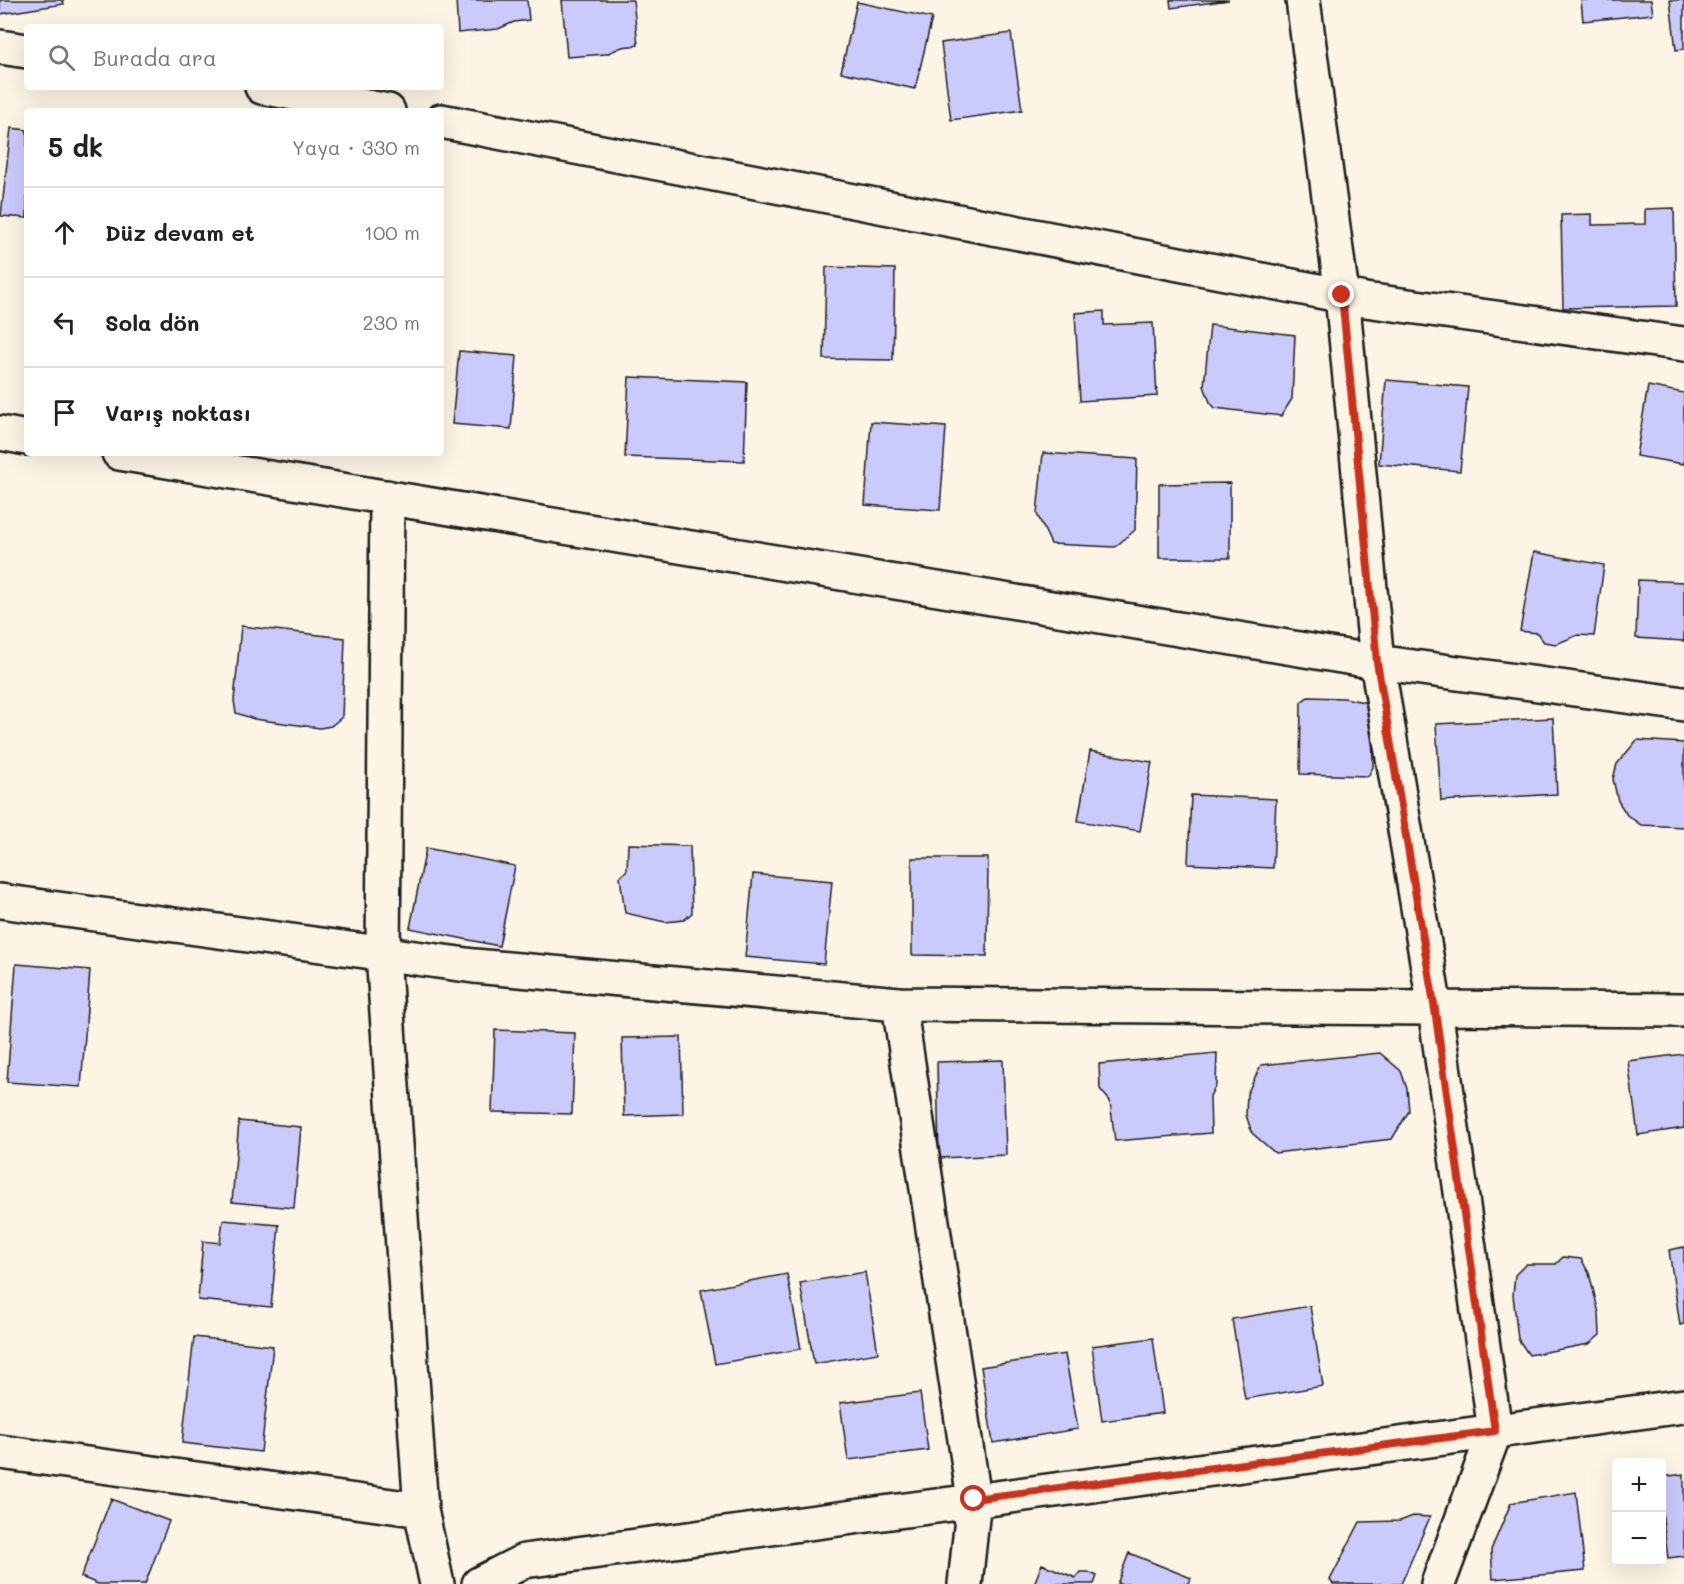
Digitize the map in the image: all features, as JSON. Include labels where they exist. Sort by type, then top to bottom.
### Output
[{"type":"street","points":[[1303,0],[1342,295],[1377,662],[1435,1010],[1495,1431],[1438,1584]]},
{"type":"street","points":[[0,47],[24,51]]},
{"type":"street","points":[[278,90],[372,108]]},
{"type":"street","points":[[444,122],[1342,295],[1684,344]]},
{"type":"street","points":[[0,433],[24,437]]},
{"type":"street","points":[[137,456],[1377,662],[1684,704]]},
{"type":"street","points":[[387,497],[383,954],[421,1510],[437,1584]]},
{"type":"street","points":[[0,901],[474,966],[899,1004],[1435,1010],[1684,1010]]},
{"type":"street","points":[[899,1004],[974,1499],[965,1584]]},
{"type":"street","points":[[479,1584],[524,1561],[974,1499],[1684,1406]]},
{"type":"street","points":[[0,1452],[421,1510]]},
{"type":"building","points":[[0,0],[63,0],[64,4],[0,14]]},
{"type":"building","points":[[456,0],[527,0],[529,20],[514,22],[498,29],[458,33]]},
{"type":"building","points":[[562,0],[633,0],[638,45],[622,47],[606,54],[567,57]]},
{"type":"building","points":[[1170,0],[1229,0],[1171,8]]},
{"type":"building","points":[[1581,0],[1651,0],[1653,14],[1583,21]]},
{"type":"building","points":[[1670,0],[1684,0],[1684,49],[1676,50]]},
{"type":"building","points":[[857,2],[932,18],[915,89],[841,72]]},
{"type":"building","points":[[1011,33],[1022,110],[951,120],[941,43]]},
{"type":"building","points":[[11,128],[24,130],[24,218],[1,216]]},
{"type":"building","points":[[1674,208],[1676,306],[1563,308],[1561,215],[1592,214],[1592,225],[1645,224],[1645,209]]},
{"type":"building","points":[[826,267],[895,269],[893,360],[824,359]]},
{"type":"building","points":[[1104,311],[1104,325],[1153,323],[1157,396],[1080,401],[1075,313]]},
{"type":"building","points":[[1210,325],[1295,335],[1292,399],[1281,416],[1215,408],[1210,402],[1204,386]]},
{"type":"building","points":[[459,351],[517,356],[511,429],[452,424]]},
{"type":"building","points":[[629,377],[747,382],[744,461],[625,457]]},
{"type":"building","points":[[1386,380],[1468,387],[1460,471],[1379,464]]},
{"type":"building","points":[[1648,386],[1684,393],[1684,464],[1636,456]]},
{"type":"building","points":[[871,422],[946,427],[940,510],[865,505]]},
{"type":"building","points":[[1043,453],[1137,459],[1135,530],[1115,547],[1051,544],[1037,514]]},
{"type":"building","points":[[1230,483],[1230,558],[1159,558],[1159,484]]},
{"type":"building","points":[[1534,552],[1604,565],[1594,636],[1578,635],[1556,644],[1544,642],[1537,633],[1520,631]]},
{"type":"building","points":[[1638,580],[1684,582],[1684,641],[1636,638]]},
{"type":"building","points":[[241,626],[345,638],[342,717],[331,726],[320,728],[254,719],[236,713],[234,701]]},
{"type":"building","points":[[1308,697],[1344,698],[1364,702],[1372,712],[1373,767],[1368,776],[1300,774],[1301,702]]},
{"type":"building","points":[[1553,718],[1557,794],[1441,801],[1436,724]]},
{"type":"building","points":[[1637,740],[1684,743],[1684,827],[1641,825],[1627,815],[1618,801],[1613,779],[1617,764]]},
{"type":"building","points":[[1090,751],[1152,762],[1140,831],[1078,821]]},
{"type":"building","points":[[1191,795],[1276,799],[1273,868],[1188,864]]},
{"type":"building","points":[[628,844],[690,846],[692,913],[684,920],[665,922],[625,913],[620,877],[627,870]]},
{"type":"building","points":[[426,848],[515,866],[499,946],[410,928]]},
{"type":"building","points":[[912,858],[988,858],[987,956],[912,955]]},
{"type":"building","points":[[753,874],[832,881],[824,964],[745,957]]},
{"type":"building","points":[[16,964],[90,970],[81,1087],[7,1082]]},
{"type":"building","points":[[495,1030],[575,1033],[572,1114],[492,1112]]},
{"type":"building","points":[[681,1037],[683,1114],[624,1116],[622,1038]]},
{"type":"building","points":[[1217,1053],[1216,1085],[1210,1096],[1211,1133],[1115,1141],[1110,1101],[1100,1089],[1099,1064]]},
{"type":"building","points":[[1380,1053],[1401,1071],[1407,1089],[1409,1111],[1392,1139],[1275,1153],[1252,1133],[1246,1115],[1247,1094],[1261,1065]]},
{"type":"building","points":[[1684,1054],[1684,1128],[1638,1135],[1628,1061]]},
{"type":"building","points":[[1003,1060],[1006,1155],[939,1158],[937,1062]]},
{"type":"building","points":[[239,1121],[301,1127],[294,1208],[232,1202]]},
{"type":"building","points":[[223,1220],[279,1225],[271,1307],[198,1300],[203,1241],[220,1243]]},
{"type":"building","points":[[1684,1247],[1684,1324],[1680,1325],[1669,1250]]},
{"type":"building","points":[[1563,1257],[1581,1259],[1589,1273],[1599,1313],[1600,1335],[1589,1344],[1529,1355],[1518,1339],[1513,1295],[1515,1275],[1526,1264],[1556,1264]]},
{"type":"building","points":[[865,1272],[878,1353],[814,1364],[800,1283]]},
{"type":"building","points":[[787,1274],[801,1349],[715,1364],[701,1290]]},
{"type":"building","points":[[1310,1306],[1323,1386],[1245,1399],[1232,1319]]},
{"type":"building","points":[[194,1337],[273,1346],[261,1452],[182,1443]]},
{"type":"building","points":[[1153,1338],[1163,1413],[1102,1421],[1092,1346]]},
{"type":"building","points":[[1065,1354],[1078,1429],[993,1443],[981,1367]]},
{"type":"building","points":[[920,1393],[928,1450],[848,1460],[840,1403]]},
{"type":"building","points":[[1684,1474],[1684,1556],[1668,1558],[1666,1542],[1666,1476]]},
{"type":"building","points":[[1576,1492],[1585,1571],[1493,1579],[1491,1550],[1511,1503]]},
{"type":"building","points":[[111,1499],[169,1521],[145,1584],[98,1584],[81,1577]]},
{"type":"building","points":[[1413,1516],[1430,1517],[1401,1584],[1333,1584],[1330,1580],[1360,1522],[1400,1521]]},
{"type":"building","points":[[1129,1553],[1191,1578],[1189,1584],[1117,1584]]},
{"type":"building","points":[[1042,1564],[1076,1578],[1081,1572],[1097,1576],[1094,1584],[1034,1584]]},
{"type":"route","points":[[974,1499],[1495,1431],[1435,1010],[1377,662],[1342,295]]}]
